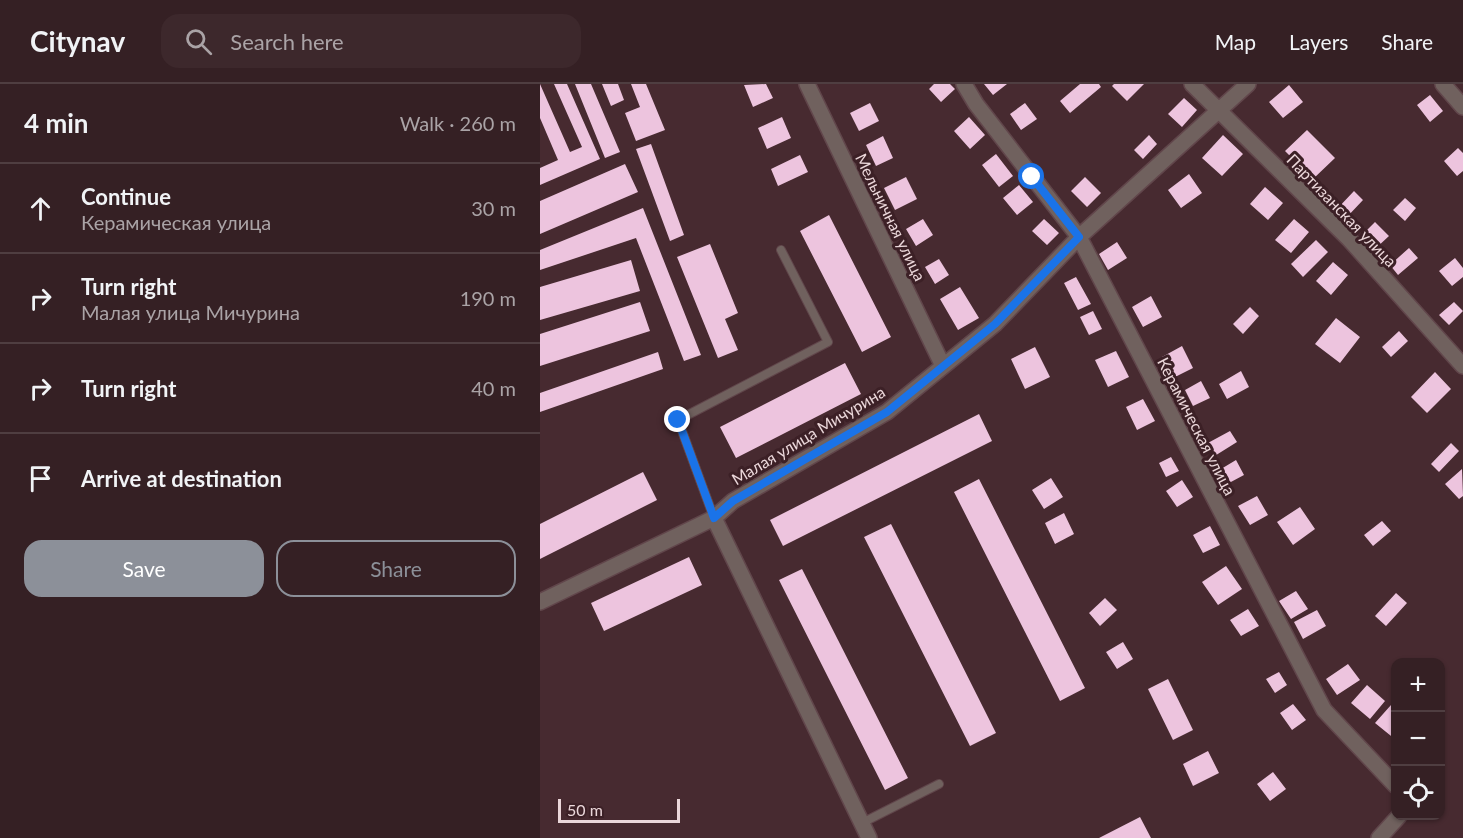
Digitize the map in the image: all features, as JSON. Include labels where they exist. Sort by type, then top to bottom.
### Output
[{"type":"street","name":"Мельничная улица","points":[[807,84],[943,366]]},
{"type":"street","name":"Керамическая улица","points":[[964,84],[983,113],[1079,237],[1324,710],[1391,782]]},
{"type":"street","name":"Партизанская улица","points":[[1192,84],[1349,239],[1463,366]]},
{"type":"street","name":"Малая улица Мичурина","points":[[540,602],[714,518],[733,501],[887,412],[995,324],[1079,237],[1248,84]]},
{"type":"street","points":[[1443,84],[1463,107]]},
{"type":"street","points":[[714,518],[869,838]]},
{"type":"street","points":[[1379,838],[1395,820]]},
{"type":"lane","points":[[714,518],[678,420],[828,342],[781,250]]},
{"type":"lane","points":[[862,823],[939,784]]},
{"type":"building","points":[[540,84],[570,152],[582,147],[554,84],[567,84],[600,159],[540,185],[540,168],[558,160],[540,118]]},
{"type":"building","points":[[575,84],[591,84],[620,152],[605,158]]},
{"type":"building","points":[[602,84],[618,84],[624,100],[611,106]]},
{"type":"building","points":[[631,84],[646,84],[665,130],[636,141],[625,113],[640,107]]},
{"type":"building","points":[[766,84],[773,98],[753,107],[744,85]]},
{"type":"building","points":[[934,84],[950,84],[955,89],[941,102],[929,89]]},
{"type":"building","points":[[984,84],[1007,84],[993,95]]},
{"type":"building","points":[[1080,84],[1099,84],[1101,87],[1070,113],[1060,101]]},
{"type":"building","points":[[1114,84],[1144,84],[1127,101],[1112,86]]},
{"type":"building","points":[[1289,85],[1303,102],[1283,118],[1269,102]]},
{"type":"building","points":[[1430,95],[1443,111],[1430,122],[1417,105]]},
{"type":"building","points":[[1184,98],[1197,110],[1182,127],[1168,114]]},
{"type":"building","points":[[870,103],[879,121],[859,131],[850,113]]},
{"type":"building","points":[[1025,103],[1037,119],[1021,130],[1010,114]]},
{"type":"building","points":[[782,117],[791,138],[767,149],[758,128]]},
{"type":"building","points":[[969,117],[985,135],[970,149],[954,131]]},
{"type":"building","points":[[1307,130],[1335,158],[1313,179],[1285,151]]},
{"type":"building","points":[[1149,135],[1157,144],[1143,159],[1134,150]]},
{"type":"building","points":[[1223,135],[1243,154],[1222,176],[1202,158]]},
{"type":"building","points":[[883,136],[893,158],[876,166],[866,145]]},
{"type":"building","points":[[651,144],[684,235],[670,241],[636,149]]},
{"type":"building","points":[[1458,148],[1463,153],[1463,171],[1457,176],[1444,161]]},
{"type":"building","points":[[996,154],[1013,176],[999,187],[982,165]]},
{"type":"building","points":[[800,155],[808,172],[778,186],[771,169]]},
{"type":"building","points":[[625,164],[638,192],[540,234],[540,201]]},
{"type":"building","points":[[1189,174],[1202,193],[1181,208],[1168,190]]},
{"type":"building","points":[[906,177],[917,199],[895,210],[884,188]]},
{"type":"building","points":[[1085,177],[1101,193],[1087,207],[1071,191]]},
{"type":"building","points":[[1019,185],[1033,202],[1017,215],[1003,198]]},
{"type":"building","points":[[1265,187],[1283,203],[1268,220],[1250,204]]},
{"type":"building","points":[[1354,191],[1363,200],[1346,218],[1337,209]]},
{"type":"building","points":[[1405,198],[1416,208],[1405,221],[1393,210]]},
{"type":"building","points":[[643,208],[701,355],[684,361],[636,238],[540,270],[540,250]]},
{"type":"building","points":[[829,215],[891,337],[862,352],[800,231]]},
{"type":"building","points":[[923,219],[933,235],[916,246],[906,229]]},
{"type":"building","points":[[1044,219],[1059,233],[1047,245],[1032,231]]},
{"type":"building","points":[[1294,219],[1309,232],[1291,253],[1275,240]]},
{"type":"building","points":[[1375,222],[1389,236],[1375,249],[1362,235]]},
{"type":"building","points":[[1316,240],[1328,252],[1303,277],[1291,264]]},
{"type":"building","points":[[1117,242],[1127,258],[1108,270],[1099,254]]},
{"type":"building","points":[[710,244],[738,313],[725,319],[738,350],[718,358],[677,257]]},
{"type":"building","points":[[1409,248],[1418,258],[1398,275],[1390,265]]},
{"type":"building","points":[[1455,258],[1463,268],[1463,277],[1452,286],[1439,271]]},
{"type":"building","points":[[939,259],[949,275],[935,284],[925,267]]},
{"type":"building","points":[[631,260],[640,291],[540,320],[540,287]]},
{"type":"building","points":[[1333,262],[1348,275],[1331,295],[1316,281]]},
{"type":"building","points":[[1076,277],[1091,304],[1078,310],[1064,283]]},
{"type":"building","points":[[960,287],[979,318],[958,330],[940,299]]},
{"type":"building","points":[[1151,296],[1162,317],[1143,327],[1132,307]]},
{"type":"building","points":[[640,302],[650,331],[540,366],[540,334]]},
{"type":"building","points":[[1454,302],[1463,311],[1449,325],[1439,315]]},
{"type":"building","points":[[1250,307],[1259,316],[1243,334],[1233,324]]},
{"type":"building","points":[[1093,311],[1102,329],[1089,335],[1080,317]]},
{"type":"building","points":[[1336,318],[1360,337],[1340,363],[1315,344]]},
{"type":"building","points":[[1399,331],[1408,341],[1391,357],[1382,347]]},
{"type":"building","points":[[1182,346],[1193,368],[1173,378],[1162,357]]},
{"type":"building","points":[[1035,347],[1050,377],[1025,389],[1011,359]]},
{"type":"building","points":[[1116,351],[1129,377],[1108,387],[1095,360]]},
{"type":"building","points":[[658,352],[663,369],[540,412],[540,393]]},
{"type":"building","points":[[845,363],[861,394],[736,458],[720,427]]},
{"type":"building","points":[[1241,371],[1249,387],[1227,399],[1219,384]]},
{"type":"building","points":[[1435,372],[1451,389],[1427,413],[1411,397]]},
{"type":"building","points":[[1201,381],[1210,398],[1193,406],[1185,390]]},
{"type":"building","points":[[1143,399],[1155,421],[1137,430],[1126,407]]},
{"type":"building","points":[[979,414],[992,441],[783,546],[770,520]]},
{"type":"building","points":[[1230,431],[1237,442],[1213,457],[1206,444]]},
{"type":"building","points":[[1451,443],[1459,451],[1439,472],[1431,464]]},
{"type":"building","points":[[1171,457],[1179,471],[1166,477],[1159,463]]},
{"type":"building","points":[[1236,460],[1244,475],[1229,483],[1221,469]]},
{"type":"building","points":[[1462,469],[1463,496],[1459,499],[1445,484]]},
{"type":"building","points":[[643,472],[657,500],[540,559],[540,524]]},
{"type":"building","points":[[1051,478],[1063,497],[1044,509],[1032,490]]},
{"type":"building","points":[[979,479],[1085,688],[1060,701],[954,492]]},
{"type":"building","points":[[1182,480],[1193,497],[1177,507],[1166,491]]},
{"type":"building","points":[[1257,496],[1268,515],[1250,525],[1238,506]]},
{"type":"building","points":[[1300,507],[1315,529],[1293,545],[1277,522]]},
{"type":"building","points":[[1064,513],[1074,534],[1055,544],[1045,523]]},
{"type":"building","points":[[1382,521],[1391,531],[1373,546],[1364,535]]},
{"type":"building","points":[[891,524],[996,733],[970,746],[864,537]]},
{"type":"building","points":[[1210,526],[1220,545],[1203,553],[1193,535]]},
{"type":"building","points":[[689,557],[702,585],[604,631],[591,603]]},
{"type":"building","points":[[1226,566],[1242,589],[1218,605],[1202,582]]},
{"type":"building","points":[[802,569],[908,778],[885,790],[779,580]]},
{"type":"building","points":[[1296,591],[1308,609],[1291,619],[1279,601]]},
{"type":"building","points":[[1396,593],[1407,603],[1386,626],[1375,616]]},
{"type":"building","points":[[1105,598],[1117,610],[1100,626],[1089,613]]},
{"type":"building","points":[[1248,609],[1259,626],[1241,636],[1230,620]]},
{"type":"building","points":[[1317,610],[1326,626],[1303,639],[1294,622]]},
{"type":"building","points":[[1123,642],[1133,659],[1117,669],[1106,652]]},
{"type":"building","points":[[1348,664],[1360,680],[1337,695],[1326,679]]},
{"type":"building","points":[[1279,672],[1287,685],[1275,693],[1266,679]]},
{"type":"building","points":[[1168,679],[1193,730],[1173,740],[1148,689]]},
{"type":"building","points":[[1367,685],[1385,701],[1370,719],[1351,703]]},
{"type":"building","points":[[1293,704],[1306,720],[1292,730],[1280,713]]},
{"type":"building","points":[[1391,705],[1391,736],[1375,723]]},
{"type":"building","points":[[1208,751],[1219,773],[1193,786],[1183,764]]},
{"type":"building","points":[[1273,772],[1286,789],[1270,801],[1257,784]]},
{"type":"building","points":[[1140,817],[1151,838],[1099,838]]},
{"type":"route","points":[[678,420],[714,518],[733,501],[887,412],[995,324],[1079,237],[1032,177]]}]
